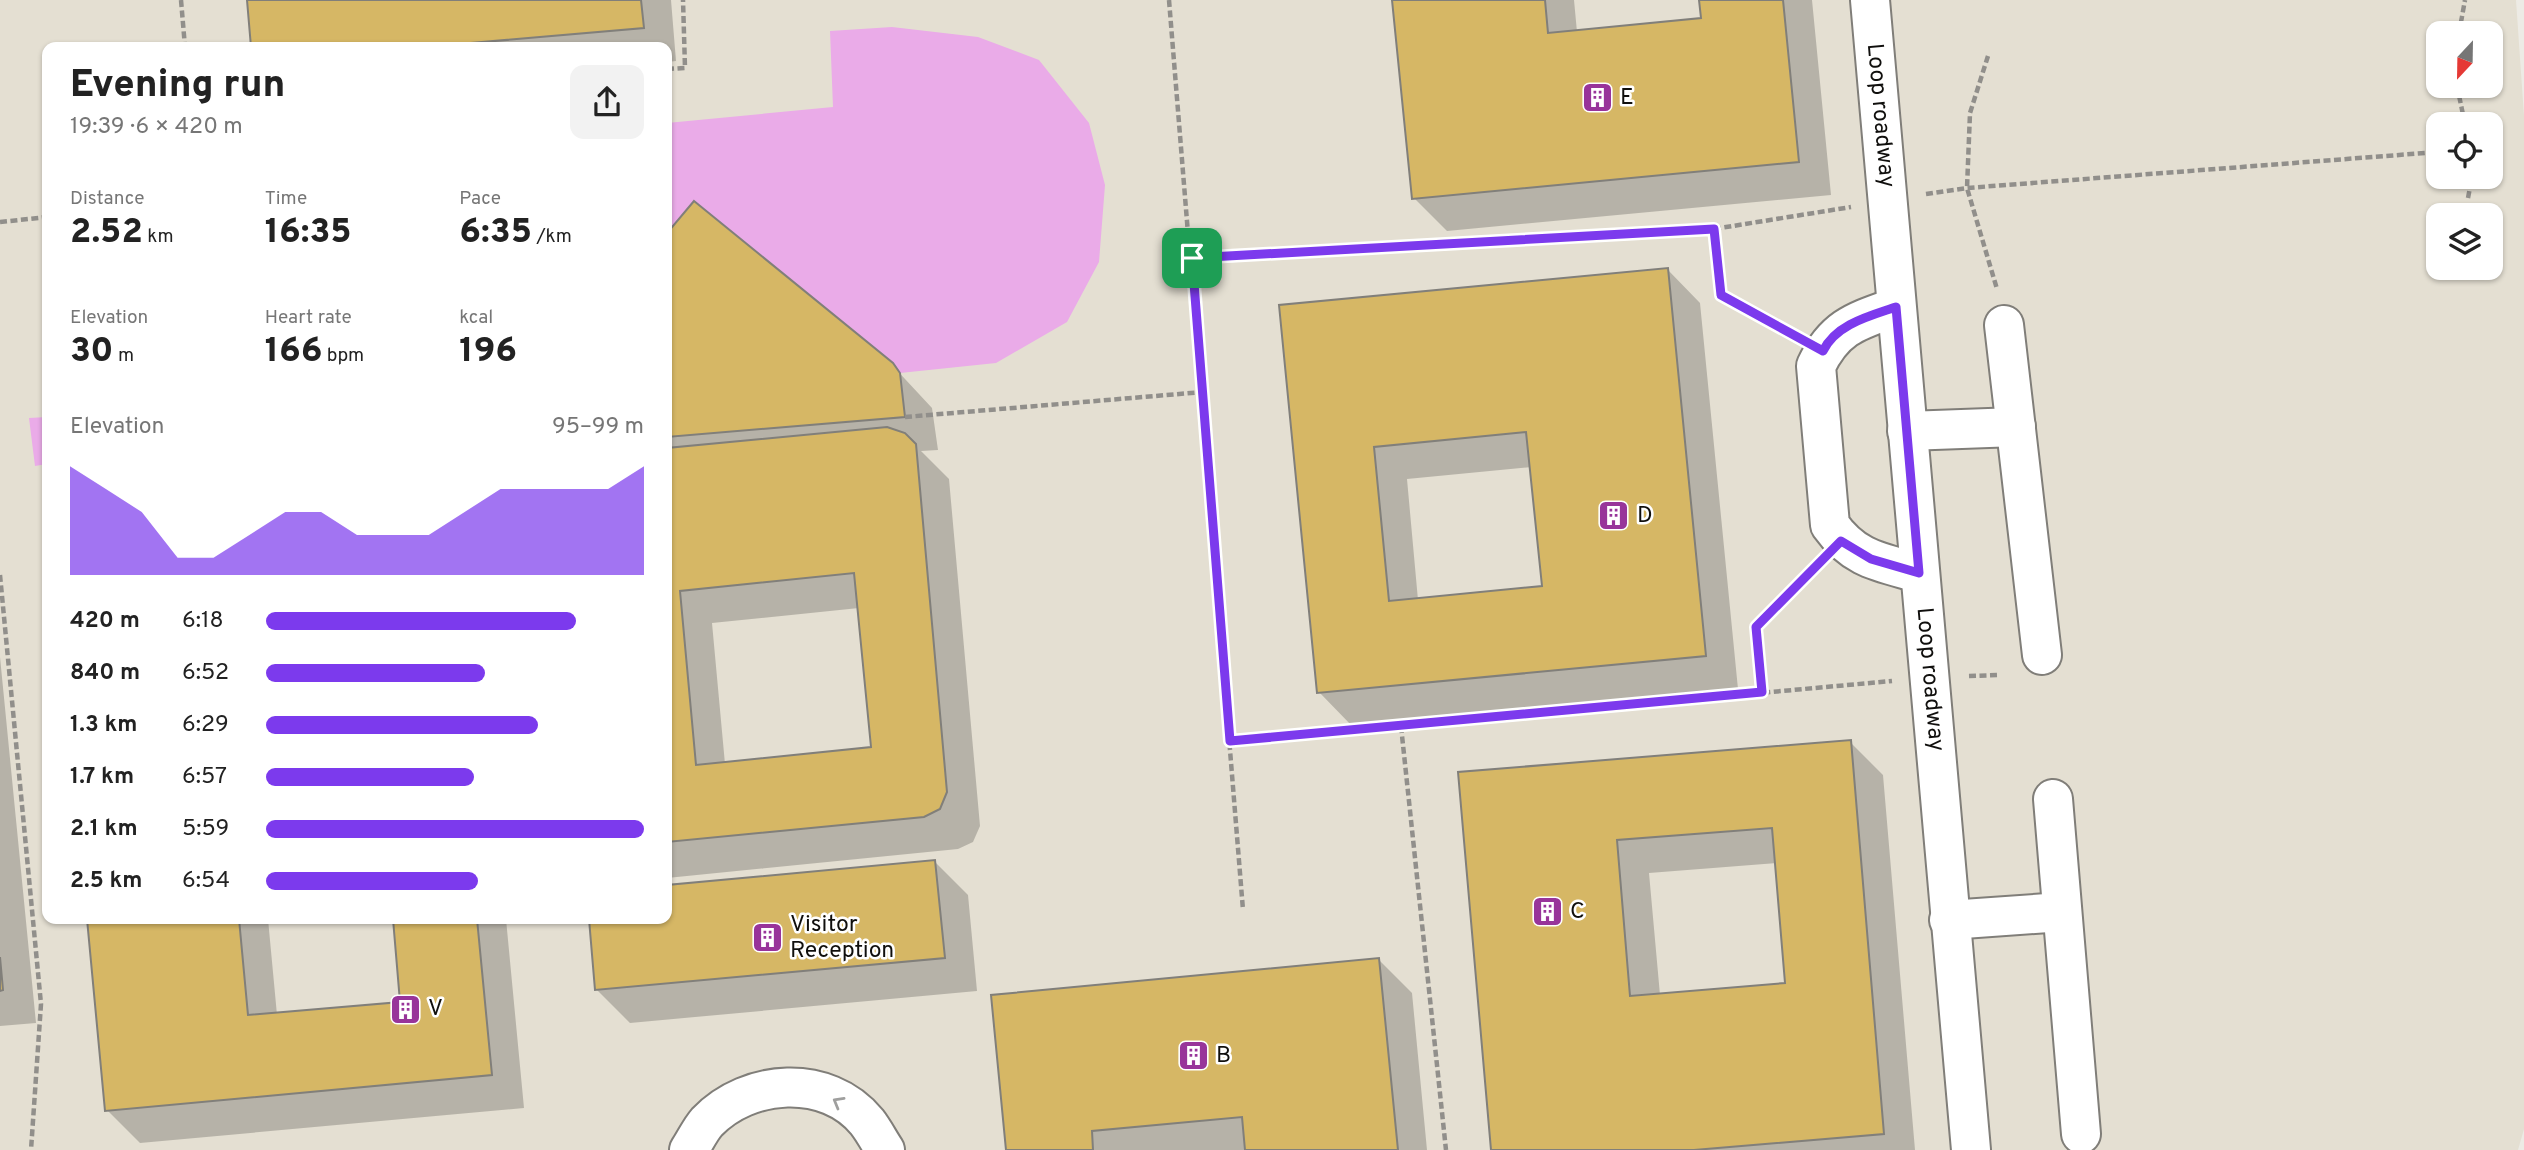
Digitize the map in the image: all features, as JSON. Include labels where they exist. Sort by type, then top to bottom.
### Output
[{"type":"lane","name":"Loop roadway","points":[[1870,0],[1971,1150]]},
{"type":"lane","points":[[1896,307],[1851,323],[1827,343],[1816,366],[1830,525],[1841,541],[1871,559],[1919,573]]},
{"type":"lane","points":[[2003,310],[2042,654]]},
{"type":"lane","points":[[1907,431],[2016,427]]},
{"type":"lane","points":[[2053,799],[2081,1134]]},
{"type":"lane","points":[[1949,920],[2062,912]]},
{"type":"lane","points":[[690,1150],[705,1123],[733,1100],[767,1088],[803,1087],[837,1099],[856,1113],[866,1121],[885,1150]]},
{"type":"path","points":[[180,0],[184,42]]},
{"type":"path","points":[[672,69],[685,68],[682,0]]},
{"type":"path","points":[[1169,0],[1203,392],[1243,910]]},
{"type":"path","points":[[2461,21],[2465,0]]},
{"type":"path","points":[[1988,56],[1970,113],[1967,188],[2003,310]]},
{"type":"path","points":[[1925,194],[1967,188],[2426,153]]},
{"type":"path","points":[[2469,198],[2470,189]]},
{"type":"path","points":[[1192,258],[1714,229],[1858,206]]},
{"type":"path","points":[[0,222],[42,218]]},
{"type":"path","points":[[1714,229],[1721,295],[1823,351]]},
{"type":"path","points":[[905,417],[1203,392]]},
{"type":"path","points":[[1762,692],[1756,627],[1841,541]]},
{"type":"path","points":[[0,575],[41,1004],[31,1150]]},
{"type":"path","points":[[1961,676],[2000,675]]},
{"type":"path","points":[[1230,741],[1902,680]]},
{"type":"path","points":[[1401,726],[1446,1150]]},
{"type":"shaded area","points":[[0,0],[2516,0],[2524,116],[2524,1129],[2518,1150],[0,1150]]},
{"type":"shaded area","points":[[892,27],[978,37],[1039,60],[1089,123],[1105,185],[1099,262],[1067,322],[996,363],[900,373],[693,202],[672,227],[672,123],[833,107],[830,31]]},
{"type":"shaded area","points":[[42,417],[42,465],[35,466],[29,418]]},
{"type":"building","points":[[247,0],[641,0],[644,28],[483,42],[251,42]]},
{"type":"building","name":"E","points":[[1392,0],[1545,0],[1548,33],[1701,18],[1699,0],[1783,0],[1799,162],[1412,199]]},
{"type":"building","points":[[694,201],[893,363],[900,373],[905,417],[672,437],[672,227]]},
{"type":"building","name":"D","points":[[1668,268],[1706,656],[1317,693],[1279,305]],"holes":[[[1526,432],[1542,586],[1389,601],[1374,447]]]},
{"type":"building","points":[[887,427],[905,433],[916,444],[947,792],[940,809],[924,817],[672,842],[672,448]],"holes":[[[854,573],[871,747],[696,765],[680,591]]]},
{"type":"building","name":"C","points":[[1851,740],[1884,1134],[1694,1150],[1491,1150],[1458,772]],"holes":[[[1772,828],[1785,983],[1630,996],[1617,840]]]},
{"type":"building","name":"Visitor Reception","points":[[935,860],[945,958],[595,990],[589,924],[672,924],[672,885]]},
{"type":"building","name":"V","points":[[87,924],[239,924],[248,1015],[400,1002],[393,924],[477,924],[492,1075],[105,1111]]},
{"type":"building","points":[[0,957],[3,990],[0,991]]},
{"type":"building","name":"B","points":[[1379,958],[1398,1150],[1245,1150],[1242,1117],[1092,1131],[1093,1150],[1006,1150],[991,995]]},
{"type":"place","name":"E","points":[[1597,98]]},
{"type":"place","name":"D","points":[[1614,516]]},
{"type":"place","name":"C","points":[[1547,912]]},
{"type":"place","name":"Visitor Reception","points":[[767,938]]},
{"type":"place","name":"V","points":[[405,1009]]},
{"type":"place","name":"B","points":[[1193,1056]]},
{"type":"route","points":[[1714,229],[1721,295],[1823,351],[1827,343],[1851,323],[1896,307],[1919,573],[1871,559],[1845,546],[1841,541],[1756,627],[1762,692],[1230,741],[1192,258],[1714,229]]}]
